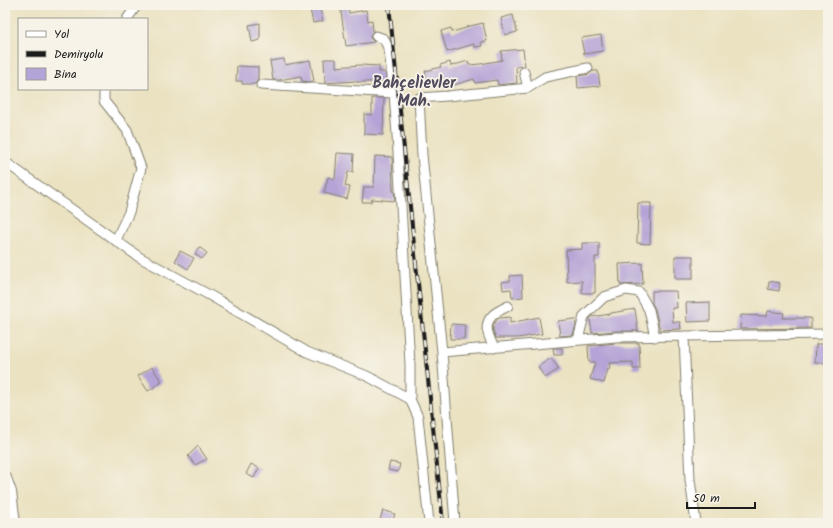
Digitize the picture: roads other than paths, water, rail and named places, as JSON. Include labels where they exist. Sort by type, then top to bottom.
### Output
[{"type":"street","points":[[128,18],[137,5]]},
{"type":"street","points":[[376,36],[384,39],[389,50],[394,93],[410,356],[410,399],[418,417],[429,523]]},
{"type":"street","points":[[455,523],[442,352],[422,155],[419,98],[528,88],[545,77],[588,68]]},
{"type":"street","points":[[524,72],[528,88]]},
{"type":"street","points":[[261,85],[394,93]]},
{"type":"street","points":[[104,90],[104,101],[128,130],[141,168],[130,212],[116,240]]},
{"type":"street","points":[[5,162],[139,256],[307,352],[367,376],[410,399]]},
{"type":"street","points":[[578,340],[584,316],[604,297],[626,290],[638,292],[648,310],[655,336]]},
{"type":"street","points":[[494,348],[487,334],[488,323],[492,315],[508,306]]},
{"type":"street","points":[[442,352],[616,337],[828,334]]},
{"type":"street","points":[[684,336],[690,480],[696,523]]},
{"type":"street","points":[[5,478],[10,492],[14,523]]},
{"type":"railway","points":[[389,5],[443,523]]},
{"type":"district","name":"Bahçelievler Mah.","points":[[414,91]]}]
